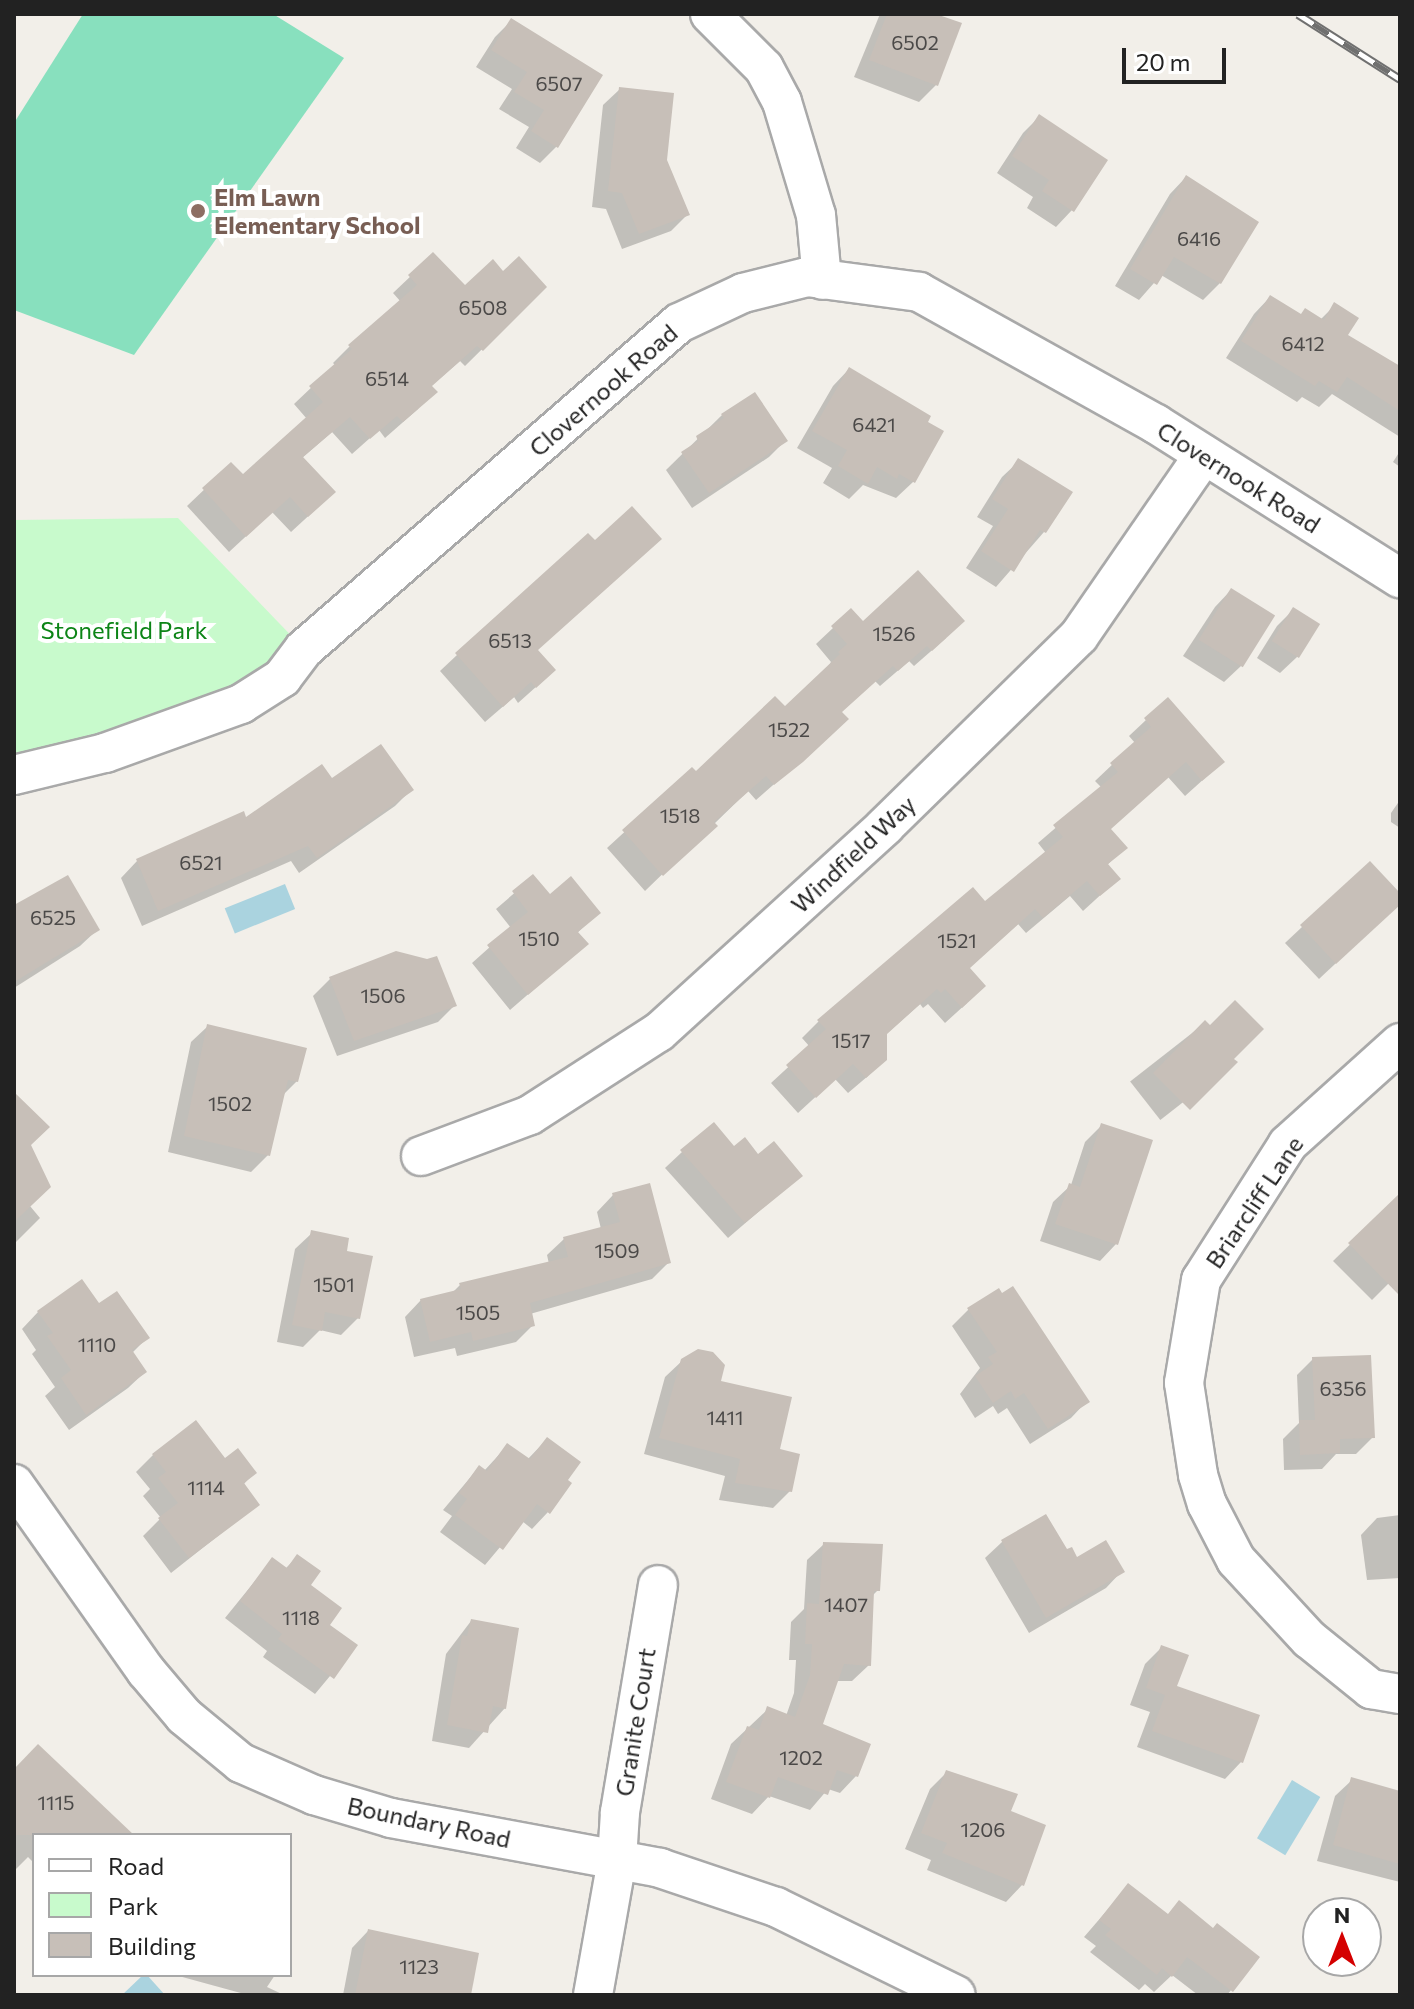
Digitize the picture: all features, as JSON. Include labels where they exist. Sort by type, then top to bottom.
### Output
[{"type":"street","points":[[710,14],[764,68],[782,102],[816,215],[822,280]]},
{"type":"street","name":"Clovernook Road","points":[[14,775],[105,753],[241,704],[282,678],[304,649],[679,323],[743,293],[807,277],[919,292],[1204,455],[1400,578]]},
{"type":"street","name":"Windfield Way","points":[[421,1156],[530,1115],[659,1032],[885,826],[1079,636],[1204,455]]},
{"type":"street","name":"Briarcliff Lane","points":[[1400,1043],[1288,1144],[1201,1280],[1184,1383],[1198,1475],[1207,1504],[1236,1560],[1309,1639],[1371,1689],[1400,1694]]},
{"type":"street","name":"Boundary Road","points":[[14,1484],[146,1671],[184,1716],[241,1763],[303,1791],[391,1818],[660,1868],[776,1907],[956,1995]]},
{"type":"street","name":"Granite Court","points":[[593,1995],[617,1860],[620,1812],[658,1585]]},
{"type":"green space","points":[[83,14],[273,14],[344,58],[134,355],[14,310],[14,123]]},
{"type":"green space","name":"Stonefield Park","points":[[178,518],[304,649],[282,678],[14,775],[14,520]]},
{"type":"water","points":[[285,884],[295,909],[235,933],[225,908]]},
{"type":"water","points":[[1292,1780],[1320,1797],[1285,1855],[1257,1838]]},
{"type":"water","points":[[141,1977],[149,1977],[165,1995],[122,1995]]},
{"type":"building","points":[[887,14],[936,14],[962,23],[938,86],[869,60]]},
{"type":"building","points":[[511,18],[603,75],[558,148],[531,131],[544,110],[514,92],[527,72],[491,50]]},
{"type":"building","points":[[619,87],[674,93],[667,160],[690,215],[639,234],[622,193],[608,191]]},
{"type":"building","points":[[1039,114],[1108,160],[1074,212],[1042,191],[1049,180],[1012,156]]},
{"type":"building","points":[[1186,175],[1259,222],[1221,284],[1174,257],[1157,285],[1130,269]]},
{"type":"building","points":[[433,252],[465,285],[493,259],[503,271],[519,256],[547,287],[483,351],[477,346],[432,386],[438,392],[403,422],[397,416],[370,439],[350,417],[303,457],[336,492],[308,517],[290,497],[246,537],[202,488],[231,462],[243,474],[323,402],[309,386],[352,349],[348,345],[417,285],[408,275]]},
{"type":"building","points":[[1270,295],[1301,314],[1305,308],[1324,320],[1334,302],[1359,318],[1348,335],[1400,366],[1400,411],[1347,377],[1337,392],[1319,381],[1315,386],[1241,341]]},
{"type":"building","points":[[849,367],[931,416],[928,422],[944,431],[915,483],[899,474],[897,479],[877,467],[868,484],[838,466],[847,450],[812,431]]},
{"type":"building","points":[[755,392],[788,441],[709,493],[681,452],[698,441],[696,436],[724,418],[721,414]]},
{"type":"building","points":[[1018,458],[1073,492],[1046,533],[1040,530],[1014,572],[981,551],[1008,509],[992,499]]},
{"type":"building","points":[[632,506],[662,539],[538,650],[556,670],[536,688],[531,682],[503,707],[455,653],[588,533],[595,540]]},
{"type":"building","points":[[918,570],[965,621],[932,651],[927,646],[898,671],[893,666],[842,712],[849,719],[803,762],[774,785],[766,776],[714,822],[718,826],[663,876],[622,830],[692,767],[696,771],[775,696],[785,706],[840,654],[838,652],[847,644],[831,626],[851,608],[863,621]]},
{"type":"building","points":[[1231,588],[1275,616],[1243,667],[1199,640]]},
{"type":"building","points":[[1293,607],[1320,624],[1299,658],[1272,641]]},
{"type":"building","points":[[1168,697],[1225,762],[1202,781],[1186,762],[1111,829],[1128,848],[1108,864],[1121,879],[1100,896],[1087,881],[1043,918],[1035,909],[970,968],[986,986],[962,1008],[945,989],[941,993],[937,989],[887,1034],[887,1060],[866,1078],[853,1064],[816,1098],[786,1065],[826,1029],[817,1020],[973,887],[985,901],[1063,837],[1053,825],[1118,772],[1110,763],[1151,727],[1144,718]]},
{"type":"building","points":[[381,744],[414,790],[317,858],[308,846],[158,911],[136,859],[244,811],[246,817],[322,764],[332,778]]},
{"type":"building","points":[[1370,861],[1400,893],[1400,905],[1336,964],[1300,925]]},
{"type":"building","points":[[533,874],[550,894],[571,876],[601,913],[578,932],[589,944],[528,995],[487,945],[528,912],[512,891]]},
{"type":"building","points":[[68,875],[100,930],[14,982],[14,905]]},
{"type":"building","points":[[396,951],[427,959],[437,956],[457,1006],[354,1041],[329,977]]},
{"type":"building","points":[[1235,1000],[1264,1029],[1234,1059],[1238,1062],[1190,1110],[1153,1073],[1205,1020],[1210,1025]]},
{"type":"building","points":[[207,1024],[307,1048],[298,1082],[288,1080],[270,1156],[184,1136]]},
{"type":"building","points":[[14,1092],[50,1127],[31,1145],[51,1187],[14,1222]]},
{"type":"building","points":[[714,1122],[734,1146],[745,1137],[758,1154],[774,1141],[803,1176],[745,1223],[680,1150]]},
{"type":"building","points":[[1101,1123],[1153,1140],[1118,1245],[1055,1224],[1069,1183],[1080,1187]]},
{"type":"building","points":[[650,1183],[671,1263],[530,1303],[535,1326],[473,1341],[471,1332],[430,1342],[420,1299],[461,1289],[459,1283],[568,1257],[563,1237],[620,1222],[612,1193]]},
{"type":"building","points":[[1400,1193],[1400,1296],[1348,1243]]},
{"type":"building","points":[[311,1230],[349,1238],[347,1251],[373,1256],[360,1319],[325,1312],[322,1331],[292,1325]]},
{"type":"building","points":[[82,1279],[99,1303],[117,1291],[150,1338],[132,1350],[147,1372],[86,1415],[61,1378],[71,1370],[47,1336],[53,1333],[37,1311]]},
{"type":"building","points":[[1013,1286],[1090,1402],[1048,1429],[1024,1393],[1015,1399],[1011,1391],[993,1403],[975,1376],[993,1364],[988,1357],[997,1352],[967,1308],[999,1288],[1002,1293]]},
{"type":"building","points":[[698,1349],[713,1352],[725,1365],[721,1381],[792,1397],[780,1449],[800,1454],[792,1492],[735,1483],[740,1459],[659,1438],[681,1359]]},
{"type":"building","points":[[1371,1355],[1375,1438],[1340,1439],[1340,1453],[1300,1455],[1299,1420],[1315,1420],[1312,1357]]},
{"type":"building","points":[[196,1420],[225,1458],[238,1448],[257,1473],[244,1483],[260,1505],[189,1558],[158,1518],[178,1503],[158,1478],[166,1472],[152,1454]]},
{"type":"building","points":[[547,1437],[581,1462],[568,1480],[572,1483],[550,1514],[537,1504],[503,1550],[455,1515],[467,1499],[459,1493],[479,1465],[487,1471],[507,1443],[530,1459]]},
{"type":"building","points":[[1046,1514],[1067,1549],[1072,1547],[1077,1557],[1106,1540],[1125,1572],[1046,1618],[1001,1540]]},
{"type":"building","points":[[823,1542],[883,1544],[880,1591],[874,1591],[871,1666],[844,1664],[823,1724],[871,1744],[858,1777],[837,1770],[828,1795],[778,1777],[770,1798],[726,1782],[747,1726],[759,1730],[767,1706],[795,1717],[810,1675],[812,1644],[805,1644],[807,1603],[819,1604]]},
{"type":"building","points":[[297,1554],[321,1571],[311,1585],[342,1608],[330,1625],[358,1645],[334,1679],[278,1639],[282,1634],[240,1601],[272,1557],[287,1568]]},
{"type":"building","points":[[471,1619],[519,1628],[506,1709],[493,1706],[488,1733],[447,1725],[462,1635],[467,1636]]},
{"type":"building","points":[[1161,1645],[1189,1655],[1177,1686],[1260,1715],[1243,1763],[1152,1731],[1165,1695],[1146,1688]]},
{"type":"building","points":[[38,1744],[132,1833],[14,1835],[14,1769]]},
{"type":"building","points":[[946,1770],[1018,1794],[1011,1811],[1046,1825],[1024,1886],[942,1853],[947,1843],[921,1833]]},
{"type":"building","points":[[1351,1777],[1400,1791],[1400,1864],[1333,1845]]},
{"type":"building","points":[[1128,1883],[1168,1914],[1179,1900],[1213,1928],[1217,1923],[1260,1957],[1233,1992],[1187,1957],[1172,1977],[1162,1968],[1157,1975],[1105,1935],[1111,1929],[1099,1920]]},
{"type":"building","points":[[368,1929],[479,1953],[471,1995],[355,1995]]},
{"type":"railway","points":[[1298,14],[1400,79]]},
{"type":"place","name":"Elm Lawn Elementary School","points":[[198,211]]}]
